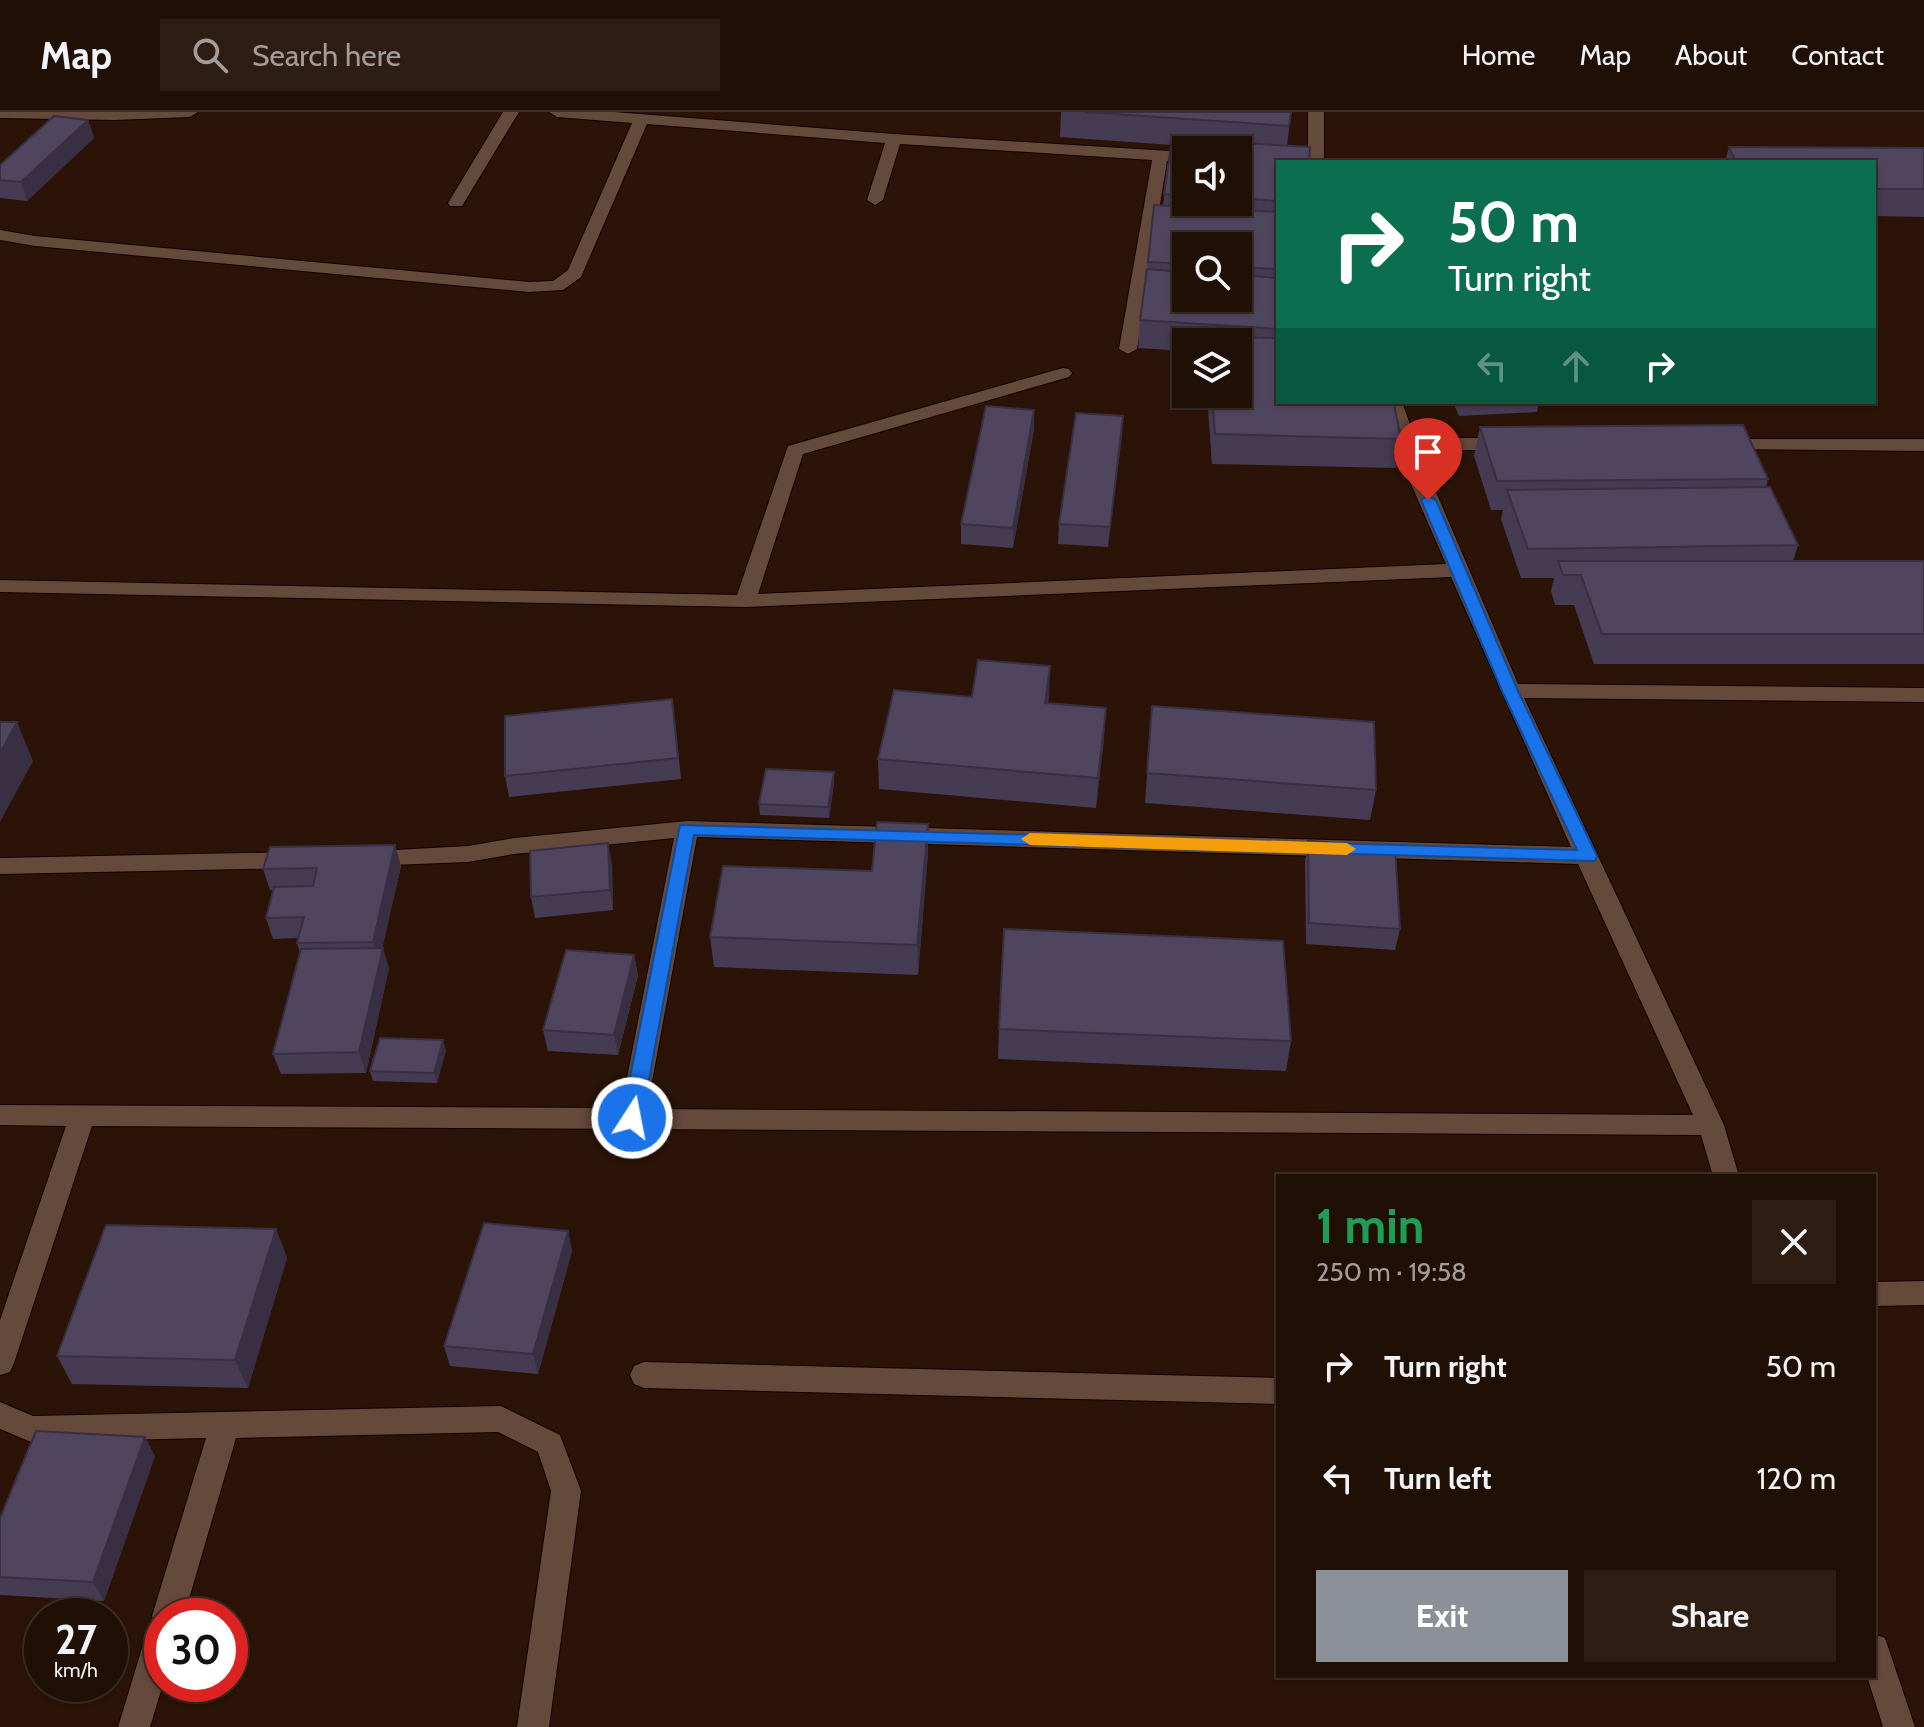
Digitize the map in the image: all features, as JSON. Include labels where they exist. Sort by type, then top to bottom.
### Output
[{"type":"street","points":[[0,113],[190,112]]},
{"type":"street","points":[[456,203],[511,112]]},
{"type":"street","points":[[557,112],[894,139],[1172,156]]},
{"type":"street","points":[[1316,112],[1316,160]]},
{"type":"street","points":[[39,134],[58,114]]},
{"type":"street","points":[[0,235],[513,286],[557,286],[575,273],[641,120]]},
{"type":"street","points":[[875,200],[894,139]]},
{"type":"street","points":[[1128,349],[1160,156]]},
{"type":"street","points":[[745,601],[795,450],[1063,373]]},
{"type":"street","points":[[1394,404],[1418,477],[1510,691],[1711,1125],[1725,1174]]},
{"type":"street","points":[[1407,444],[1532,444]]},
{"type":"street","points":[[1705,445],[1924,445]]},
{"type":"street","points":[[0,586],[745,601],[1460,570]]},
{"type":"street","points":[[1510,691],[1924,695]]},
{"type":"street","points":[[0,866],[468,854],[514,846],[687,829],[1589,856]]},
{"type":"street","points":[[632,1118],[687,829]]},
{"type":"street","points":[[0,1363],[83,1114]]},
{"type":"street","points":[[0,1115],[1711,1125]]},
{"type":"street","points":[[1876,1294],[1924,1293]]},
{"type":"street","points":[[644,1375],[1276,1391]]},
{"type":"street","points":[[0,1415],[31,1429],[501,1419],[550,1444],[566,1491],[533,1727]]},
{"type":"street","points":[[173,1598],[225,1425]]},
{"type":"street","points":[[1876,1655],[1899,1727]]},
{"type":"street","points":[[134,1727],[144,1694]]},
{"type":"building","points":[[1085,112],[1291,112],[1289,126]]},
{"type":"building","points":[[54,116],[88,120],[21,182],[0,180],[0,165]]},
{"type":"building","points":[[1172,139],[1172,194],[1164,194]]},
{"type":"building","points":[[1252,144],[1310,147],[1309,160],[1276,160],[1276,201],[1252,199]]},
{"type":"building","points":[[1729,147],[1924,148],[1924,189],[1876,189],[1876,160],[1735,160]]},
{"type":"building","points":[[1154,205],[1172,206],[1172,216],[1252,216],[1252,211],[1276,212],[1276,269],[1252,268],[1252,232],[1172,232],[1172,263],[1148,262]]},
{"type":"building","points":[[1147,269],[1172,271],[1172,312],[1252,312],[1252,276],[1276,278],[1276,329],[1140,320]]},
{"type":"building","points":[[1252,338],[1276,338],[1276,404],[1394,404],[1401,439],[1215,434],[1213,408],[1252,408]]},
{"type":"building","points":[[986,406],[1034,410],[1013,528],[961,524]]},
{"type":"building","points":[[1076,413],[1123,416],[1110,527],[1059,524]]},
{"type":"building","points":[[1743,425],[1768,479],[1497,481],[1480,427]]},
{"type":"building","points":[[1770,487],[1798,545],[1528,549],[1507,490]]},
{"type":"building","points":[[1558,561],[1924,561],[1924,634],[1602,634],[1581,575],[1563,575]]},
{"type":"building","points":[[978,660],[1050,666],[1045,703],[1106,708],[1098,778],[878,759],[894,690],[972,697]]},
{"type":"building","points":[[672,699],[678,758],[505,776],[505,716]]},
{"type":"building","points":[[1152,706],[1374,722],[1376,790],[1147,773]]},
{"type":"building","points":[[0,722],[17,722],[0,753]]},
{"type":"building","points":[[766,769],[834,772],[828,807],[759,804]]},
{"type":"building","points":[[877,822],[928,824],[917,945],[710,937],[723,866],[872,871]]},
{"type":"building","points":[[1308,841],[1395,847],[1400,929],[1309,923]]},
{"type":"building","points":[[608,843],[610,890],[531,897],[530,851]]},
{"type":"building","points":[[395,845],[373,942],[297,943],[304,917],[266,918],[274,887],[313,886],[317,868],[263,869],[270,847]]},
{"type":"building","points":[[1004,929],[1283,941],[1291,1041],[999,1029]]},
{"type":"building","points":[[383,948],[359,1052],[273,1054],[301,949]]},
{"type":"building","points":[[566,950],[634,955],[614,1035],[543,1030]]},
{"type":"building","points":[[380,1038],[443,1040],[434,1073],[370,1071]]},
{"type":"building","points":[[484,1223],[568,1231],[533,1354],[444,1346]]},
{"type":"building","points":[[106,1225],[276,1229],[235,1360],[57,1356]]},
{"type":"building","points":[[36,1431],[145,1437],[93,1582],[0,1577],[0,1518]]},
{"type":"slow traffic","points":[[1030,839],[1347,849]]},
{"type":"route","points":[[632,1118],[687,829],[1589,856],[1510,691],[1428,500]]}]
